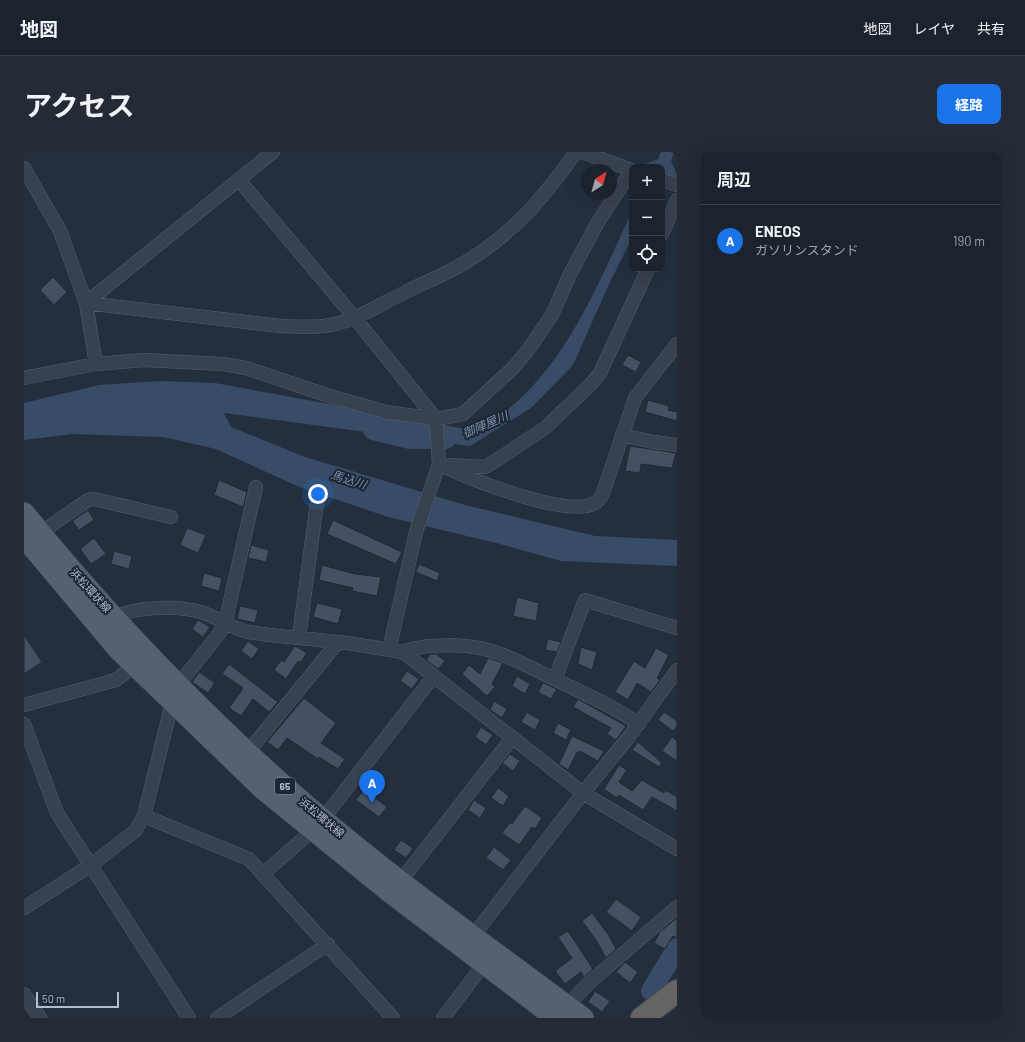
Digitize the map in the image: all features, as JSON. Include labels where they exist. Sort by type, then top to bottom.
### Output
[{"type":"highway","points":[[642,1018],[677,991]]},
{"type":"highway","points":[[665,1018],[677,1009]]},
{"type":"main road","name":"浜松環状線","points":[[24,514],[29,539],[118,650],[141,660]]},
{"type":"main road","name":"浜松環状線","points":[[29,539],[115,617],[141,660],[175,693],[263,789],[400,882],[473,936],[569,1014]]},
{"type":"main road","name":"浜松環状線","points":[[175,693],[248,752],[318,825],[484,964],[569,1014]]},
{"type":"street","points":[[86,303],[273,152]]},
{"type":"street","points":[[86,303],[280,326],[318,326],[332,324],[354,317],[464,263],[501,238],[535,206],[576,152]]},
{"type":"street","points":[[582,152],[629,169]]},
{"type":"street","points":[[25,174],[60,231],[86,303],[96,364]]},
{"type":"street","points":[[24,378],[96,364],[144,360],[176,361],[246,368],[369,408],[436,419],[463,414],[512,369],[528,350],[552,315],[570,274],[598,222],[629,175]]},
{"type":"street","points":[[239,180],[354,317],[436,419],[437,468],[416,532],[401,592],[389,650]]},
{"type":"street","points":[[665,181],[677,185]]},
{"type":"street","points":[[665,227],[677,200]]},
{"type":"street","points":[[437,468],[485,467],[545,428],[592,384],[600,373],[647,272]]},
{"type":"street","points":[[437,468],[532,499],[579,506],[592,504],[600,498],[603,493],[635,398],[677,344]]},
{"type":"street","points":[[622,435],[653,442],[677,445]]},
{"type":"street","points":[[24,908],[91,865],[135,831],[144,816],[175,693],[225,624],[256,487]]},
{"type":"street","points":[[29,539],[88,500],[94,499],[171,518]]},
{"type":"street","points":[[299,637],[317,502]]},
{"type":"street","points":[[555,680],[585,600],[677,628]]},
{"type":"street","points":[[115,617],[126,612],[144,609],[171,609],[205,614],[225,624],[248,632],[338,642],[403,652],[583,793],[677,849]]},
{"type":"street","points":[[248,752],[338,642]]},
{"type":"street","points":[[403,652],[411,648],[441,646],[483,649],[555,680],[613,708],[639,724]]},
{"type":"street","points":[[24,705],[116,680],[141,660]]},
{"type":"street","points":[[473,936],[583,793],[639,724],[677,670]]},
{"type":"street","points":[[263,874],[318,825],[433,677]]},
{"type":"street","points":[[24,724],[57,813],[189,1018]]},
{"type":"street","points":[[400,882],[512,738]]},
{"type":"street","points":[[144,816],[249,858],[393,1018]]},
{"type":"street","points":[[569,1014],[590,982],[677,907]]},
{"type":"street","points":[[217,1018],[328,944]]},
{"type":"street","points":[[443,1018],[484,964]]},
{"type":"street","points":[[24,994],[40,1018]]},
{"type":"water","points":[[661,152],[674,152],[671,161],[677,177],[666,175],[665,176],[665,164],[645,164],[658,159]]},
{"type":"water","name":"馬込川","points":[[629,217],[629,244],[609,284],[573,365],[531,408],[470,446],[224,413],[231,427],[305,457],[465,505],[595,536],[677,540],[677,566],[561,561],[500,544],[388,517],[297,486],[216,449],[163,437],[73,434],[24,440],[24,403],[99,385],[160,381],[215,383],[466,429],[486,422],[505,412],[527,392],[547,369],[580,319]]},
{"type":"building","points":[[53,277],[67,292],[54,305],[40,290]]},
{"type":"building","points":[[628,355],[641,362],[636,372],[622,365]]},
{"type":"building","points":[[648,400],[669,406],[668,410],[677,412],[677,421],[645,412]]},
{"type":"building","points":[[630,446],[676,453],[672,468],[641,464],[640,473],[625,471]]},
{"type":"building","points":[[219,480],[247,492],[243,507],[214,495]]},
{"type":"building","points":[[88,510],[94,520],[79,530],[72,521]]},
{"type":"building","points":[[333,520],[402,552],[396,564],[327,534]]},
{"type":"building","points":[[187,528],[206,535],[198,553],[180,545]]},
{"type":"building","points":[[94,538],[106,554],[91,564],[80,549]]},
{"type":"building","points":[[251,545],[269,550],[266,562],[248,558]]},
{"type":"building","points":[[114,551],[132,556],[129,569],[111,564]]},
{"type":"building","points":[[419,564],[440,573],[437,581],[416,572]]},
{"type":"building","points":[[322,565],[355,574],[381,577],[377,596],[352,591],[353,588],[319,580]]},
{"type":"building","points":[[204,573],[222,578],[219,591],[201,586]]},
{"type":"building","points":[[517,597],[539,603],[536,621],[513,616]]},
{"type":"building","points":[[317,603],[342,609],[338,624],[313,617]]},
{"type":"building","points":[[240,606],[258,610],[255,623],[237,619]]},
{"type":"building","points":[[198,620],[210,627],[203,637],[192,629]]},
{"type":"building","points":[[24,635],[42,662],[24,674]]},
{"type":"building","points":[[548,639],[561,642],[557,652],[545,650]]},
{"type":"building","points":[[248,641],[259,649],[252,659],[241,651]]},
{"type":"building","points":[[295,646],[307,653],[300,663],[298,661],[286,679],[274,670],[281,660],[284,662]]},
{"type":"building","points":[[581,647],[597,652],[592,670],[578,664]]},
{"type":"building","points":[[656,648],[669,655],[657,678],[660,680],[651,692],[637,683],[628,700],[615,692],[634,661],[645,668]]},
{"type":"building","points":[[431,654],[436,654],[445,661],[438,669],[426,660]]},
{"type":"building","points":[[488,658],[503,663],[492,684],[495,687],[487,696],[462,674],[469,665],[480,674]]},
{"type":"building","points":[[229,664],[278,702],[269,712],[253,699],[241,716],[229,708],[242,690],[242,687],[222,674]]},
{"type":"building","points":[[407,671],[419,679],[412,689],[400,681]]},
{"type":"building","points":[[199,672],[215,683],[208,693],[192,682]]},
{"type":"building","points":[[517,676],[530,684],[525,694],[512,686]]},
{"type":"building","points":[[543,683],[557,689],[551,699],[538,692]]},
{"type":"building","points":[[304,698],[336,723],[321,743],[345,759],[338,769],[319,757],[318,759],[287,738],[278,750],[267,742]]},
{"type":"building","points":[[578,699],[626,726],[616,740],[607,734],[611,728],[573,707]]},
{"type":"building","points":[[494,701],[507,709],[502,718],[490,710]]},
{"type":"building","points":[[527,712],[540,720],[535,730],[521,722]]},
{"type":"building","points":[[664,712],[677,721],[677,726],[673,731],[658,720]]},
{"type":"building","points":[[558,723],[571,730],[566,740],[553,733]]},
{"type":"building","points":[[481,727],[493,735],[486,745],[475,737]]},
{"type":"building","points":[[572,736],[604,751],[598,761],[580,751],[579,753],[577,752],[568,770],[559,764]]},
{"type":"building","points":[[672,737],[677,741],[677,761],[662,751]]},
{"type":"building","points":[[638,742],[662,763],[659,767],[632,750]]},
{"type":"building","points":[[510,754],[520,761],[513,771],[502,763]]},
{"type":"building","points":[[619,765],[627,770],[619,782],[632,791],[642,780],[664,793],[665,790],[677,797],[677,811],[652,797],[643,810],[619,795],[617,798],[604,789]]},
{"type":"building","points":[[498,788],[509,796],[503,806],[491,798]]},
{"type":"building","points":[[364,789],[387,807],[379,817],[356,800]]},
{"type":"building","points":[[474,800],[486,808],[480,818],[468,810]]},
{"type":"building","points":[[525,806],[542,818],[535,829],[532,827],[519,845],[502,833],[510,822],[512,824]]},
{"type":"building","points":[[401,840],[413,848],[406,858],[394,850]]},
{"type":"building","points":[[494,847],[511,860],[503,870],[486,858]]},
{"type":"building","points":[[616,899],[641,917],[632,931],[606,912]]},
{"type":"building","points":[[592,913],[608,934],[616,949],[606,958],[596,940],[582,921]]},
{"type":"building","points":[[677,918],[677,938],[673,936],[665,949],[654,943],[660,932]]},
{"type":"building","points":[[568,931],[593,969],[584,977],[581,972],[565,984],[555,971],[572,958],[558,937]]},
{"type":"building","points":[[625,962],[638,972],[630,983],[616,972]]},
{"type":"building","points":[[595,991],[610,1001],[602,1012],[588,1002]]},
{"type":"waterway","name":"御陣屋川","points":[[373,430],[410,439],[446,439]]},
{"type":"waterway","points":[[651,991],[677,948]]},
{"type":"place","name":"ENEOS","points":[[372,803]]}]
